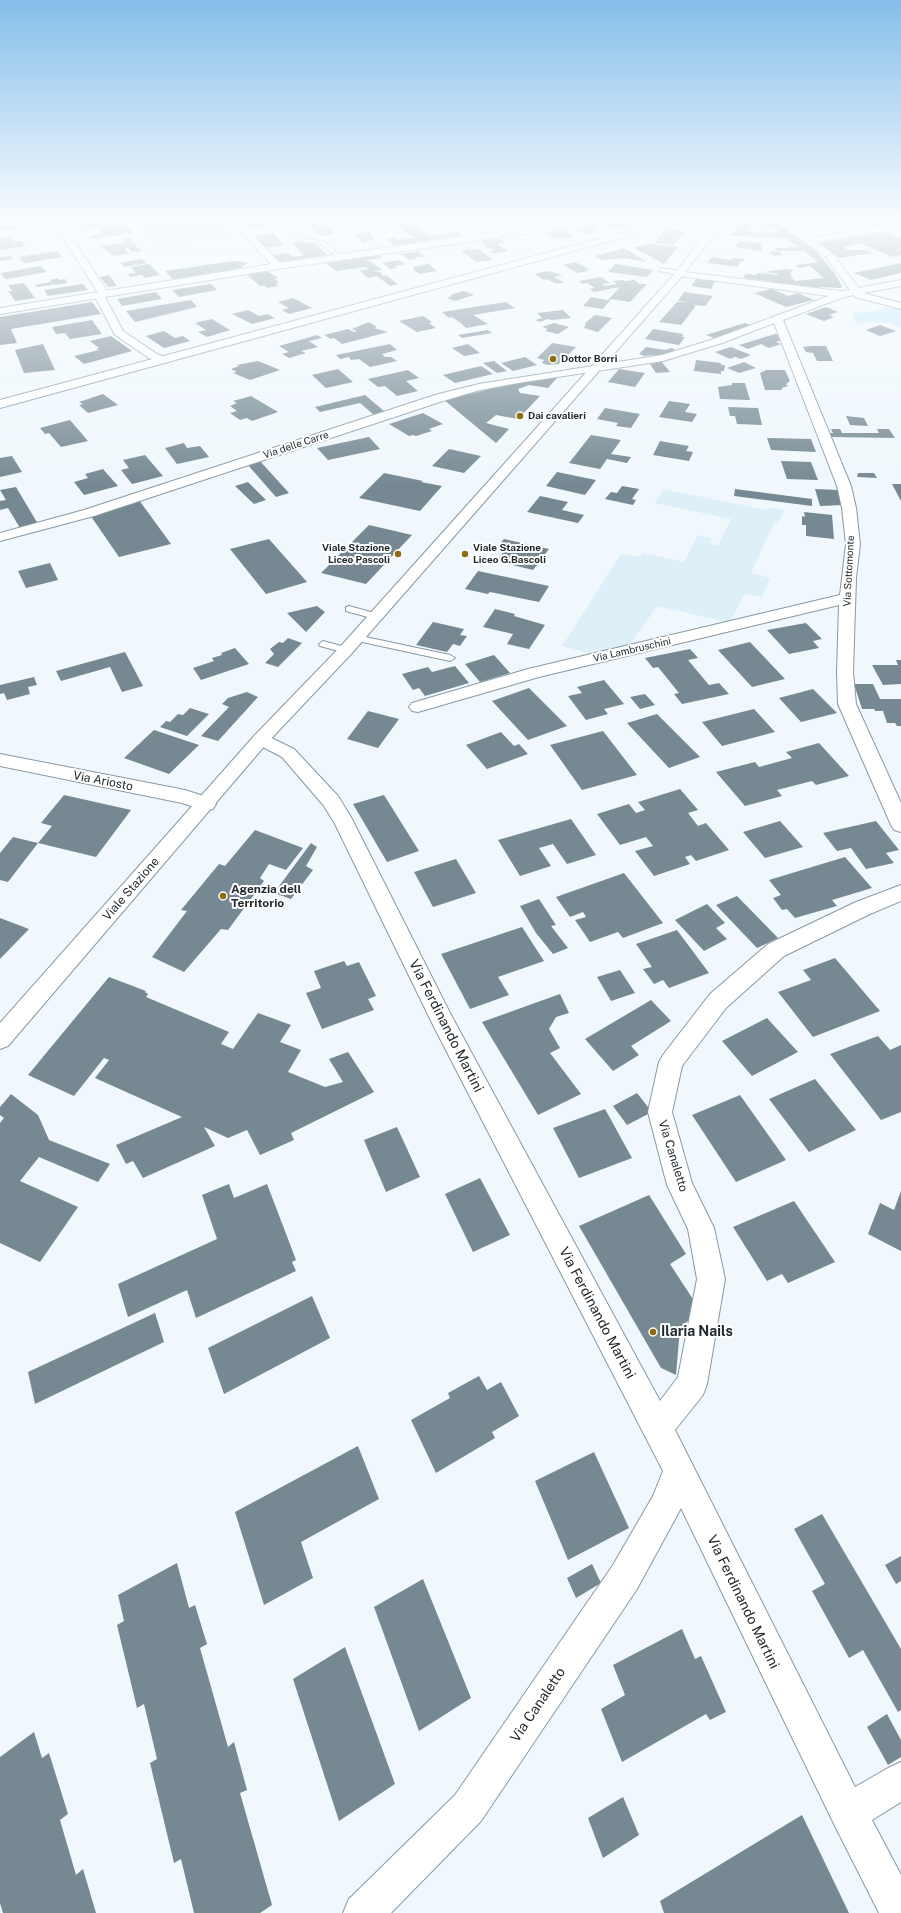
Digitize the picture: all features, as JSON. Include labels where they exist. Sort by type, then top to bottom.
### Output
[{"type":"street","points":[[0,311],[24,307]]},
{"type":"street","points":[[107,307],[119,333],[153,356],[163,360]]},
{"type":"street","points":[[0,404],[358,307]]},
{"type":"street","name":"Viale Stazione","points":[[0,1039],[261,739],[346,650],[649,307]]},
{"type":"street","name":"Via delle Carre","points":[[0,538],[89,513],[439,398],[479,387],[669,356],[718,341],[808,307]]},
{"type":"street","name":"Via Sottomonte","points":[[778,319],[844,486],[849,508],[853,544],[848,578],[845,672],[847,704],[901,825]]},
{"type":"street","name":"Via Lambruschini","points":[[418,707],[534,673],[848,598]]},
{"type":"street","name":"Via Ferdinando Martini","points":[[261,739],[288,753],[331,801],[345,824],[442,1020],[658,1428],[848,1813],[900,1913]]},
{"type":"street","name":"Via Ariosto","points":[[0,760],[185,797],[206,804]]},
{"type":"street","name":"Via Canaletto","points":[[658,1428],[692,1384],[711,1280],[701,1228],[680,1185],[660,1112],[671,1062],[718,1001],[776,950],[863,908],[901,893]]},
{"type":"street","name":"Via Canaletto","points":[[363,1913],[468,1808],[625,1577],[666,1505],[678,1471]]},
{"type":"street","points":[[848,1813],[901,1781]]},
{"type":"lane","points":[[349,609],[375,616]]},
{"type":"lane","points":[[356,638],[450,658]]},
{"type":"lane","points":[[323,644],[346,650]]},
{"type":"shaded area","points":[[884,307],[901,309],[901,328],[888,323],[873,322],[860,324],[853,319],[852,313],[877,311]]},
{"type":"shaded area","points":[[663,489],[768,510],[770,507],[784,510],[778,524],[774,523],[751,573],[770,578],[762,597],[744,594],[730,623],[657,606],[629,647],[599,656],[562,646],[621,554],[638,557],[644,553],[684,562],[698,535],[712,538],[710,544],[718,546],[731,519],[655,503]]},
{"type":"building","points":[[60,307],[96,307],[101,314],[11,329],[17,343],[0,345],[0,317]]},
{"type":"building","points":[[148,307],[196,307],[135,322],[126,311]]},
{"type":"building","points":[[288,307],[312,308],[289,314],[282,310],[289,308]]},
{"type":"building","points":[[472,307],[515,308],[473,315],[488,324],[466,328],[452,317],[449,318],[442,312]]},
{"type":"building","points":[[591,307],[604,307],[603,309]]},
{"type":"building","points":[[672,307],[695,307],[681,325],[659,322]]},
{"type":"building","points":[[825,307],[838,312],[829,315],[834,317],[824,321],[806,314]]},
{"type":"building","points":[[248,310],[259,316],[267,314],[275,318],[252,324],[232,314]]},
{"type":"building","points":[[563,310],[571,318],[552,320],[547,319],[540,322],[535,320],[542,318],[537,313]]},
{"type":"building","points":[[595,315],[612,318],[598,332],[584,328],[585,323]]},
{"type":"building","points":[[423,316],[432,322],[429,323],[436,328],[417,332],[399,321]]},
{"type":"building","points":[[212,319],[230,330],[207,337],[198,332],[206,330],[195,323]]},
{"type":"building","points":[[92,320],[102,334],[70,339],[65,333],[56,334],[52,327]]},
{"type":"building","points":[[369,322],[377,327],[374,328],[388,332],[342,344],[334,338],[331,339],[324,335],[348,329],[354,332],[357,331],[352,329]]},
{"type":"building","points":[[554,323],[569,327],[558,334],[545,331],[548,329],[542,327]]},
{"type":"building","points":[[745,323],[752,326],[717,339],[706,335]]},
{"type":"building","points":[[880,325],[896,331],[880,336],[866,330]]},
{"type":"building","points":[[653,329],[683,334],[682,337],[685,337],[679,345],[645,339]]},
{"type":"building","points":[[488,330],[492,333],[462,338],[458,335]]},
{"type":"building","points":[[164,331],[175,338],[183,336],[190,341],[164,348],[146,336]]},
{"type":"building","points":[[775,334],[781,336],[782,340],[776,342],[781,344],[769,348],[761,344],[748,349],[739,345]]},
{"type":"building","points":[[317,335],[322,338],[309,341],[318,347],[301,351],[306,353],[289,358],[282,354],[289,352],[279,346]]},
{"type":"building","points":[[111,336],[132,351],[84,364],[74,356],[99,350],[96,349],[99,348],[90,341]]},
{"type":"building","points":[[552,343],[576,347],[559,364],[547,365],[542,363],[544,360],[537,358]]},
{"type":"building","points":[[43,344],[55,370],[24,373],[15,350]]},
{"type":"building","points":[[390,344],[397,350],[382,354],[385,357],[391,357],[397,361],[370,367],[359,359],[351,360],[349,357],[340,359],[336,355]]},
{"type":"building","points":[[468,344],[480,353],[464,356],[452,348]]},
{"type":"building","points":[[826,346],[833,361],[817,361],[813,353],[806,352],[803,347]]},
{"type":"building","points":[[646,347],[665,350],[672,348],[679,352],[656,357],[653,355],[644,356],[639,354]]},
{"type":"building","points":[[731,347],[751,355],[741,359],[735,357],[730,359],[715,352]]},
{"type":"building","points":[[525,357],[537,365],[513,371],[501,363]]},
{"type":"building","points":[[696,360],[721,363],[721,365],[725,365],[724,371],[721,371],[721,374],[694,371]]},
{"type":"building","points":[[258,361],[280,370],[250,380],[233,373],[237,372],[231,369],[239,366],[237,365]]},
{"type":"building","points":[[494,361],[507,371],[497,373],[483,363]]},
{"type":"building","points":[[661,361],[670,372],[656,373],[650,364]]},
{"type":"building","points":[[744,362],[756,368],[739,373],[727,368]]},
{"type":"building","points":[[481,366],[493,374],[455,383],[443,375]]},
{"type":"building","points":[[338,369],[353,382],[326,388],[312,375]]},
{"type":"building","points":[[619,369],[645,373],[635,387],[608,382]]},
{"type":"building","points":[[408,370],[419,378],[406,381],[418,391],[397,396],[385,386],[378,387],[368,379]]},
{"type":"building","points":[[766,370],[785,370],[790,381],[786,384],[788,386],[782,388],[782,390],[765,390],[760,373]]},
{"type":"building","points":[[546,376],[557,378],[548,388],[529,385],[518,389],[520,393],[540,396],[518,419],[496,415],[486,423],[509,429],[496,443],[444,400]]},
{"type":"building","points":[[732,383],[745,383],[750,400],[720,399],[718,387],[732,385]]},
{"type":"building","points":[[103,394],[118,405],[88,413],[79,405],[83,404],[79,402]]},
{"type":"building","points":[[365,395],[384,411],[374,415],[360,403],[320,412],[315,407]]},
{"type":"building","points":[[251,396],[278,412],[252,421],[247,418],[240,420],[230,413],[237,411],[230,406],[237,403],[233,401]]},
{"type":"building","points":[[669,401],[690,404],[685,412],[697,414],[692,422],[659,417]]},
{"type":"building","points":[[728,407],[758,408],[762,425],[737,424],[735,416],[730,416]]},
{"type":"building","points":[[605,408],[640,414],[631,428],[616,426],[618,423],[597,419]]},
{"type":"building","points":[[423,413],[443,424],[429,429],[432,431],[416,436],[409,436],[389,424]]},
{"type":"building","points":[[846,416],[864,418],[868,426],[850,425]]},
{"type":"building","points":[[70,420],[88,441],[61,447],[49,433],[45,434],[40,428]]},
{"type":"building","points":[[831,429],[840,429],[842,433],[879,433],[877,429],[889,429],[895,438],[831,437],[830,433],[833,433]]},
{"type":"building","points":[[591,435],[621,440],[611,454],[631,457],[627,463],[607,459],[600,469],[569,463]]},
{"type":"building","points":[[369,437],[380,449],[328,460],[317,448]]},
{"type":"building","points":[[767,438],[811,439],[816,452],[771,450]]},
{"type":"building","points":[[660,441],[689,446],[686,451],[693,452],[689,461],[653,455]]},
{"type":"building","points":[[184,443],[187,448],[200,446],[209,457],[177,464],[165,448]]},
{"type":"building","points":[[449,449],[481,456],[464,473],[432,466]]},
{"type":"building","points":[[145,455],[163,476],[132,484],[121,470],[129,468],[123,460]]},
{"type":"building","points":[[12,456],[22,472],[0,477],[0,458]]},
{"type":"building","points":[[259,460],[289,493],[276,497],[247,464]]},
{"type":"building","points":[[781,461],[811,462],[818,480],[787,479]]},
{"type":"building","points":[[103,469],[118,486],[84,495],[74,482],[88,478],[85,474]]},
{"type":"building","points":[[557,472],[596,480],[585,495],[546,486]]},
{"type":"building","points":[[384,473],[442,486],[420,511],[359,498]]},
{"type":"building","points":[[858,473],[874,473],[877,478],[857,477]]},
{"type":"building","points":[[248,482],[266,500],[254,504],[235,486]]},
{"type":"building","points":[[892,484],[901,484],[901,501]]},
{"type":"building","points":[[622,486],[639,489],[632,499],[636,500],[633,505],[605,499],[611,492],[617,493]]},
{"type":"building","points":[[16,487],[38,524],[20,528],[8,508],[0,510],[0,501],[6,500],[0,490]]},
{"type":"building","points":[[735,489],[812,499],[812,506],[734,496]]},
{"type":"building","points":[[815,489],[838,490],[843,505],[820,506]]},
{"type":"building","points":[[540,496],[568,502],[562,510],[584,515],[578,523],[527,512]]},
{"type":"building","points":[[139,500],[171,544],[119,557],[90,515]]},
{"type":"building","points":[[804,512],[832,515],[834,539],[806,536],[806,525],[802,525],[802,516],[805,517]]},
{"type":"building","points":[[369,525],[412,535],[366,584],[321,573]]},
{"type":"building","points":[[269,539],[307,582],[266,594],[230,549]]},
{"type":"building","points":[[504,539],[549,549],[533,570],[496,561],[505,550],[496,548]]},
{"type":"building","points":[[50,563],[58,580],[26,588],[18,571]]},
{"type":"building","points":[[478,571],[549,586],[539,602],[490,592],[488,594],[465,589]]},
{"type":"building","points":[[317,606],[325,612],[306,632],[287,613]]},
{"type":"building","points":[[495,609],[515,614],[514,616],[545,625],[529,649],[507,644],[513,634],[483,627]]},
{"type":"building","points":[[433,622],[464,629],[460,635],[467,636],[460,646],[453,644],[447,652],[416,645]]},
{"type":"building","points":[[806,623],[822,639],[813,641],[819,648],[789,654],[767,630]]},
{"type":"building","points":[[288,638],[302,643],[278,667],[265,663],[274,654],[270,649],[279,642],[283,643]]},
{"type":"building","points":[[750,642],[785,679],[752,687],[718,650]]},
{"type":"building","points":[[235,648],[249,664],[201,680],[193,668],[214,661],[212,658],[222,655],[221,653]]},
{"type":"building","points":[[690,649],[698,658],[688,660],[709,685],[719,683],[729,694],[682,704],[674,694],[679,693],[658,667],[653,668],[645,658]]},
{"type":"building","points":[[125,652],[143,686],[122,692],[110,667],[61,681],[56,671]]},
{"type":"building","points":[[494,655],[510,673],[480,682],[465,664]]},
{"type":"building","points":[[896,660],[901,660],[901,684],[883,685],[872,665],[898,665]]},
{"type":"building","points":[[455,666],[469,683],[425,696],[419,688],[413,690],[402,674],[428,667],[432,672]]},
{"type":"building","points":[[34,677],[37,685],[28,687],[30,694],[7,700],[4,693],[0,694],[0,685]]},
{"type":"building","points":[[604,680],[624,704],[604,709],[608,714],[586,720],[568,696],[582,693],[577,687]]},
{"type":"building","points":[[854,684],[873,684],[880,699],[901,699],[901,726],[897,726],[895,723],[887,723],[883,711],[862,709]]},
{"type":"building","points":[[529,688],[567,726],[528,740],[492,701]]},
{"type":"building","points":[[813,689],[837,713],[801,722],[779,698]]},
{"type":"building","points":[[247,692],[258,697],[218,741],[201,736],[229,707],[222,704],[228,698]]},
{"type":"building","points":[[645,694],[655,705],[640,709],[630,697]]},
{"type":"building","points":[[190,708],[209,714],[187,736],[160,727],[166,721],[170,722],[178,714],[183,715]]},
{"type":"building","points":[[754,709],[775,732],[722,746],[702,722]]},
{"type":"building","points":[[368,711],[399,719],[378,748],[347,739]]},
{"type":"building","points":[[657,714],[700,757],[669,768],[627,723]]},
{"type":"building","points":[[154,730],[199,745],[169,774],[124,758]]},
{"type":"building","points":[[603,731],[637,775],[582,790],[550,745]]},
{"type":"building","points":[[501,732],[514,746],[519,744],[528,754],[487,769],[466,745]]},
{"type":"building","points":[[819,743],[849,776],[816,785],[812,781],[777,790],[782,796],[745,806],[716,772],[755,762],[759,767],[792,758],[786,752]]},
{"type":"building","points":[[680,789],[698,810],[688,813],[698,826],[706,823],[729,850],[696,861],[691,855],[685,857],[690,864],[654,876],[635,851],[653,846],[646,837],[620,845],[597,814],[629,804],[636,813],[645,810],[638,802]]},
{"type":"building","points":[[64,795],[131,810],[96,857],[38,843],[52,826],[41,823]]},
{"type":"building","points":[[384,795],[419,851],[387,862],[353,804]]},
{"type":"building","points":[[571,819],[596,855],[567,864],[553,844],[539,848],[551,866],[520,876],[498,840]]},
{"type":"building","points":[[780,821],[803,847],[765,858],[743,832]]},
{"type":"building","points":[[876,821],[899,850],[886,853],[894,863],[866,869],[851,848],[837,851],[823,833]]},
{"type":"building","name":"Agenzia dell Territorio","points":[[255,830],[303,848],[286,870],[269,864],[260,878],[264,881],[228,930],[221,929],[184,972],[152,957],[187,911],[181,910],[219,864],[225,866]]},
{"type":"building","points":[[13,837],[38,843],[8,882],[0,880],[0,853]]},
{"type":"building","points":[[311,843],[317,847],[306,866],[313,870],[291,899],[274,893]]},
{"type":"building","points":[[845,857],[872,888],[832,900],[837,906],[795,918],[787,909],[782,910],[773,898],[781,895],[769,880]]},
{"type":"building","points":[[456,859],[476,893],[433,907],[414,872]]},
{"type":"building","points":[[624,873],[663,923],[623,938],[618,932],[590,942],[575,920],[586,917],[583,912],[570,917],[556,897]]},
{"type":"building","points":[[737,896],[778,938],[757,948],[716,905]]},
{"type":"building","points":[[539,899],[556,925],[551,926],[568,948],[553,954],[536,933],[520,906]]},
{"type":"building","points":[[707,904],[725,923],[716,928],[727,939],[704,951],[675,920]]},
{"type":"building","points":[[0,918],[29,929],[0,959]]},
{"type":"building","points":[[522,927],[544,961],[498,977],[509,995],[470,1009],[441,954]]},
{"type":"building","points":[[677,930],[709,973],[669,988],[663,980],[654,984],[643,969],[652,967],[636,944]]},
{"type":"building","points":[[835,958],[880,1011],[813,1037],[778,992],[811,980],[803,970]]},
{"type":"building","points":[[344,961],[347,966],[359,962],[376,996],[368,999],[374,1010],[322,1029],[306,993],[321,988],[314,971]]},
{"type":"building","points":[[620,970],[635,993],[611,1001],[597,977]]},
{"type":"building","points":[[109,977],[146,991],[145,992],[148,994],[146,997],[229,1032],[221,1044],[233,1049],[258,1013],[291,1025],[280,1042],[301,1050],[288,1072],[325,1087],[343,1082],[329,1059],[348,1052],[374,1092],[291,1133],[294,1140],[260,1155],[247,1130],[228,1138],[204,1127],[215,1146],[143,1178],[133,1161],[126,1164],[116,1145],[182,1117],[95,1078],[109,1060],[104,1058],[74,1096],[28,1075]]},
{"type":"building","points":[[560,994],[569,1013],[556,1017],[549,1029],[560,1048],[550,1053],[581,1094],[538,1115],[482,1022]]},
{"type":"building","points":[[651,1000],[671,1021],[631,1046],[639,1055],[613,1071],[585,1039]]},
{"type":"building","points":[[767,1018],[798,1052],[752,1076],[722,1041]]},
{"type":"building","points":[[878,1036],[890,1050],[901,1045],[901,1112],[881,1120],[830,1054]]},
{"type":"building","points":[[815,1079],[856,1130],[809,1152],[769,1099]]},
{"type":"building","points":[[637,1093],[652,1112],[627,1125],[613,1106]]},
{"type":"building","points":[[11,1094],[38,1115],[49,1140],[110,1164],[98,1182],[39,1157],[20,1181],[78,1207],[40,1262],[0,1243],[0,1123],[4,1118],[0,1115],[0,1107]]},
{"type":"building","points":[[740,1095],[786,1160],[736,1182],[692,1115]]},
{"type":"building","points":[[605,1109],[632,1158],[579,1178],[553,1128]]},
{"type":"building","points":[[397,1127],[420,1177],[386,1192],[364,1140]]},
{"type":"building","points":[[480,1178],[510,1235],[473,1252],[445,1194]]},
{"type":"building","points":[[229,1184],[234,1198],[267,1184],[296,1260],[292,1262],[296,1271],[196,1318],[187,1290],[128,1317],[118,1284],[217,1239],[202,1195]]},
{"type":"building","points":[[901,1191],[901,1251],[868,1234],[880,1203],[894,1210]]},
{"type":"building","points":[[649,1195],[686,1254],[670,1264],[700,1310],[680,1328],[676,1375],[661,1368],[579,1226]]},
{"type":"building","points":[[794,1201],[835,1262],[788,1283],[782,1274],[767,1281],[733,1227]]},
{"type":"building","points":[[312,1296],[330,1338],[224,1394],[208,1348]]},
{"type":"building","points":[[155,1313],[164,1342],[35,1404],[28,1372]]},
{"type":"building","points":[[479,1376],[487,1390],[501,1382],[519,1416],[492,1432],[495,1438],[436,1473],[411,1420],[450,1398],[448,1393]]},
{"type":"building","points":[[358,1446],[379,1499],[301,1542],[313,1578],[264,1605],[235,1512]]},
{"type":"building","points":[[594,1452],[629,1528],[568,1560],[535,1481]]},
{"type":"building","points":[[822,1514],[901,1649],[901,1710],[898,1712],[863,1650],[849,1658],[812,1591],[825,1584],[794,1529]]},
{"type":"building","points":[[901,1556],[901,1581],[896,1584],[885,1565]]},
{"type":"building","points":[[177,1563],[189,1608],[195,1605],[207,1644],[200,1648],[228,1747],[234,1742],[247,1790],[240,1793],[272,1905],[260,1913],[194,1913],[181,1859],[174,1863],[150,1763],[157,1759],[144,1704],[137,1708],[117,1625],[124,1621],[118,1595]]},
{"type":"building","points":[[592,1564],[601,1583],[576,1598],[567,1578]]},
{"type":"building","points":[[423,1579],[471,1698],[419,1731],[374,1607]]},
{"type":"building","points":[[682,1629],[695,1659],[701,1656],[726,1712],[710,1720],[706,1714],[622,1762],[601,1709],[625,1695],[613,1665]]},
{"type":"building","points":[[345,1647],[395,1784],[339,1821],[293,1679]]},
{"type":"building","points":[[887,1714],[901,1740],[901,1757],[888,1765],[867,1727]]},
{"type":"building","points":[[34,1732],[42,1758],[49,1753],[68,1814],[60,1820],[76,1875],[83,1869],[96,1913],[3,1913],[0,1903],[0,1757]]},
{"type":"building","points":[[623,1797],[639,1835],[603,1858],[588,1818]]},
{"type":"building","points":[[802,1815],[849,1913],[664,1913],[660,1901]]},
{"type":"place","name":"Dottor Borri","points":[[553,359]]},
{"type":"place","name":"Dai cavalieri","points":[[520,416]]},
{"type":"place","name":"Viale Stazione Liceo Pascoli","points":[[398,554]]},
{"type":"place","name":"Viale Stazione Liceo G.Bascoli","points":[[465,554]]},
{"type":"place","name":"Agenzia dell Territorio","points":[[223,896]]},
{"type":"place","name":"Ilaria Nails","points":[[653,1332]]}]
